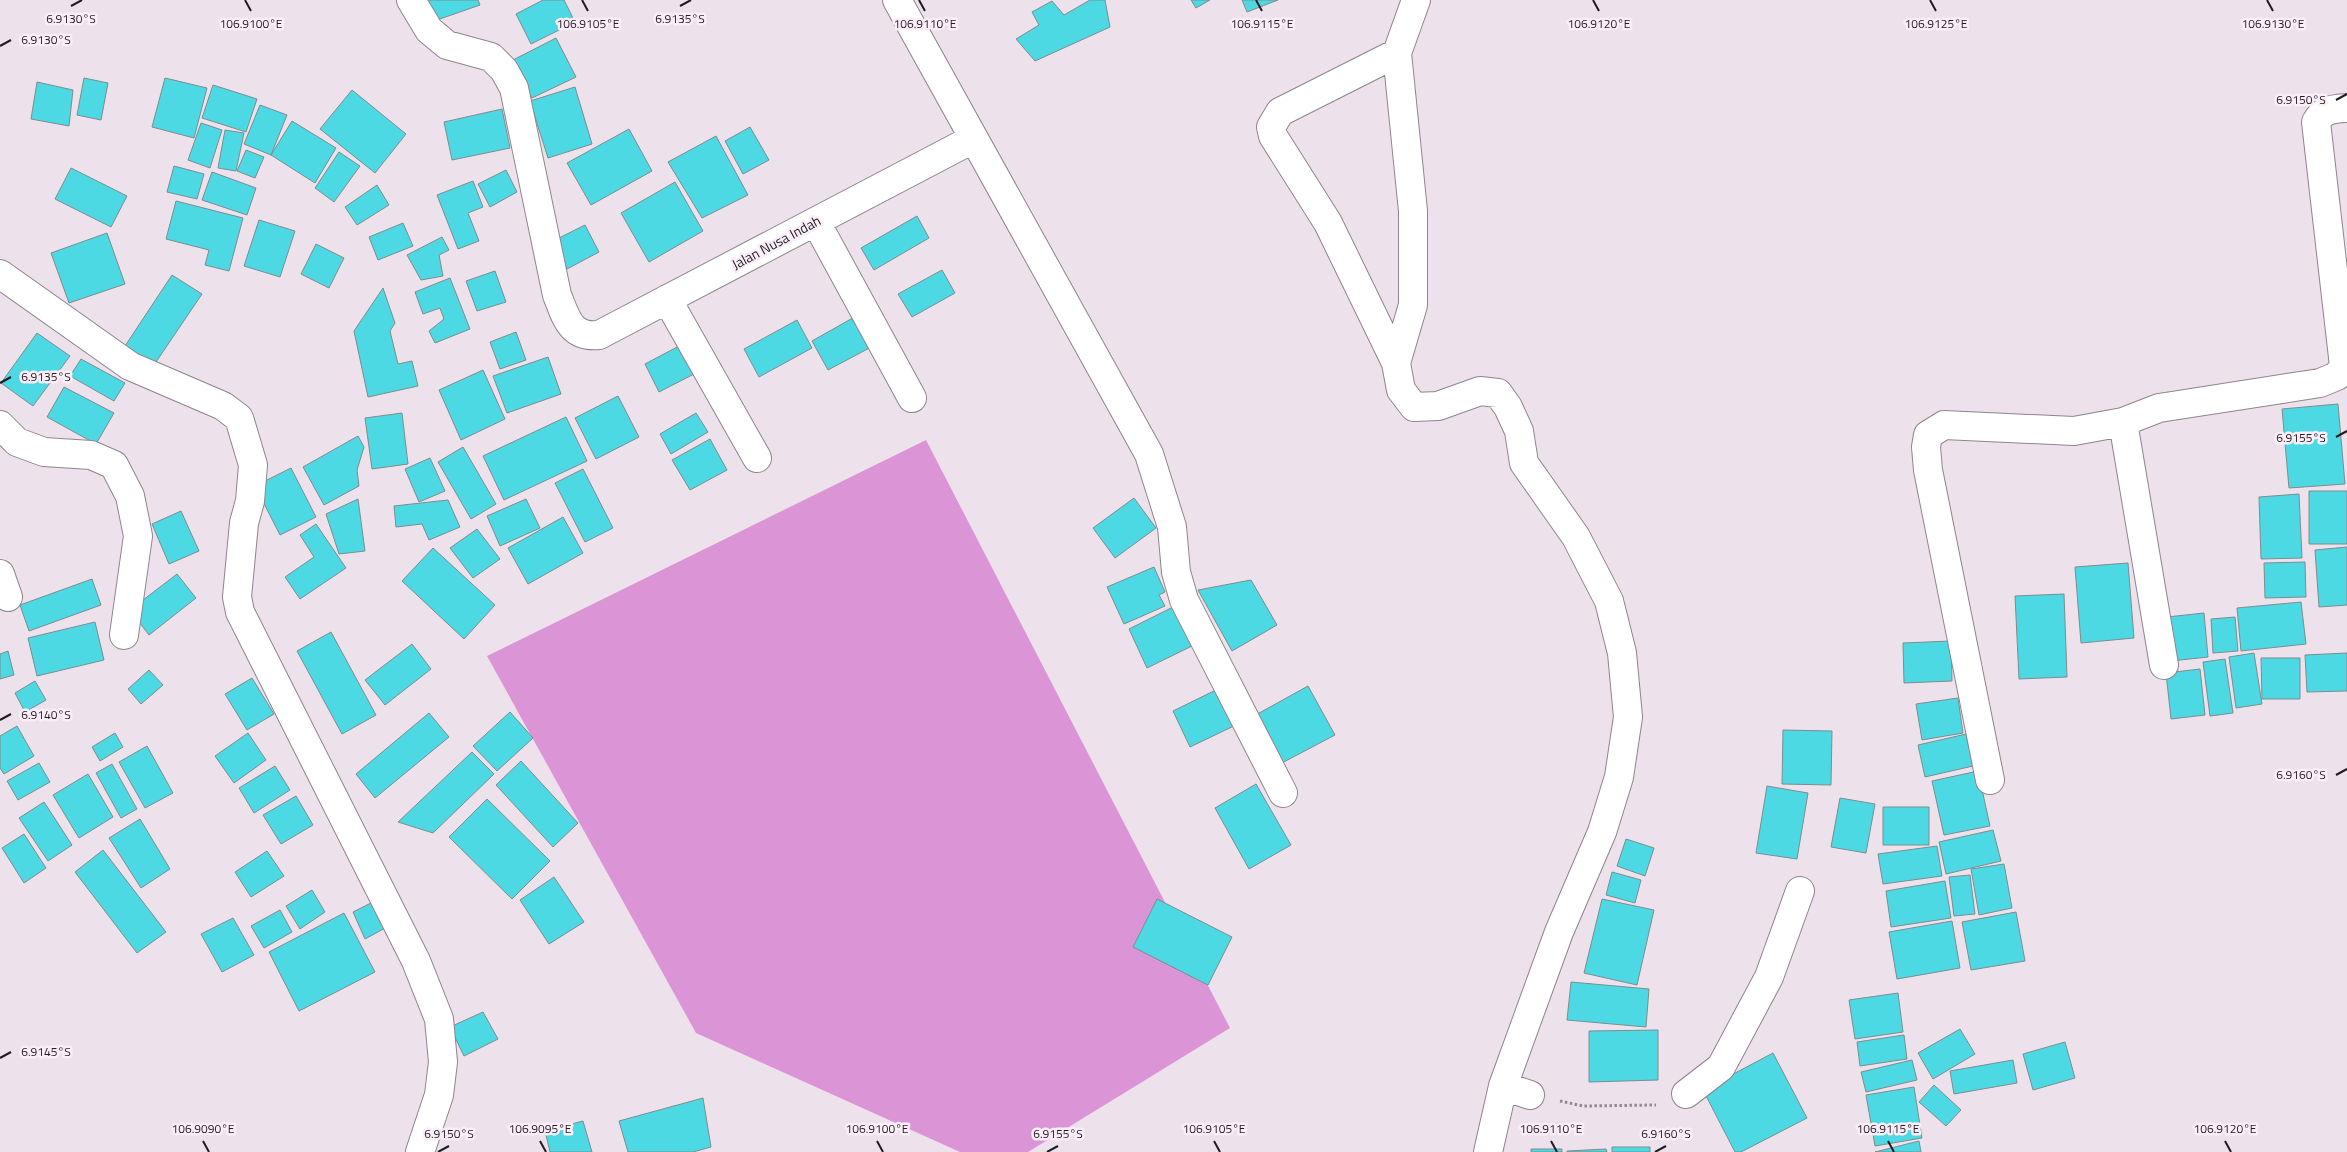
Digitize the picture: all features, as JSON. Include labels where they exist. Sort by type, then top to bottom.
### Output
[{"type":"street","name":"Jalan Nusa Indah","points":[[411,0],[430,30],[447,45],[491,57],[504,70],[514,88],[557,295],[567,322],[578,332],[588,336],[599,335],[973,139]]},
{"type":"street","points":[[897,0],[1149,454],[1172,527],[1176,572],[1184,600],[1283,793]]},
{"type":"street","points":[[1396,363],[1413,305],[1413,211],[1397,53],[1416,0]]},
{"type":"street","points":[[1397,53],[1280,112],[1271,127],[1276,142],[1328,223],[1396,363],[1401,390],[1414,406],[1438,406],[1480,391],[1498,393],[1508,406],[1520,431],[1524,463],[1576,537],[1609,601],[1622,653],[1628,717],[1619,777],[1602,832],[1559,932],[1503,1086],[1488,1152]]},
{"type":"street","points":[[1990,780],[1928,470],[1926,447],[1928,435],[1944,425],[2074,432],[2123,422],[2159,408],[2320,383],[2337,376],[2344,366],[2316,122],[2320,114],[2329,110],[2347,108]]},
{"type":"street","points":[[816,222],[912,398]]},
{"type":"street","points":[[0,274],[130,366],[223,406],[239,418],[253,465],[250,501],[244,523],[237,597],[240,612],[416,961],[439,1020],[443,1062],[439,1095],[420,1152]]},
{"type":"street","points":[[667,299],[758,458]]},
{"type":"street","points":[[2123,422],[2164,665]]},
{"type":"street","points":[[0,425],[17,442],[44,452],[91,455],[114,465],[130,496],[138,536],[124,635]]},
{"type":"street","points":[[1686,1094],[1721,1067],[1768,977],[1800,891]]},
{"type":"street","points":[[1503,1086],[1530,1095]]},
{"type":"path","points":[[1530,1095],[1583,1106],[1656,1105],[1686,1094]]},
{"type":"shaded area","points":[[926,440],[1230,1028],[1028,1152],[960,1152],[696,1033],[487,656]]},
{"type":"building","points":[[427,0],[478,0],[480,5],[434,21]]},
{"type":"building","points":[[543,0],[564,0],[575,22],[531,44],[516,14]]},
{"type":"building","points":[[1090,0],[1105,0],[1110,27],[1035,61],[1016,39],[1039,25],[1032,12],[1052,1],[1064,15]]},
{"type":"building","points":[[1191,0],[1210,0],[1196,8]]},
{"type":"building","points":[[1242,0],[1278,0],[1247,12]]},
{"type":"building","points":[[556,38],[576,77],[532,98],[513,60]]},
{"type":"building","points":[[84,78],[108,83],[101,120],[77,115]]},
{"type":"building","points":[[165,78],[207,88],[194,138],[152,127]]},
{"type":"building","points":[[37,82],[73,90],[69,126],[31,119]]},
{"type":"building","points":[[213,85],[257,99],[246,132],[202,118]]},
{"type":"building","points":[[575,87],[592,144],[548,158],[530,101]]},
{"type":"building","points":[[352,90],[406,134],[375,173],[320,129]]},
{"type":"building","points":[[260,105],[287,115],[271,155],[244,144]]},
{"type":"building","points":[[502,109],[510,148],[452,160],[444,122]]},
{"type":"building","points":[[292,121],[336,148],[315,183],[271,155]]},
{"type":"building","points":[[201,123],[222,130],[210,168],[188,160]]},
{"type":"building","points":[[750,127],[769,160],[743,174],[725,141]]},
{"type":"building","points":[[629,129],[652,171],[591,205],[567,163]]},
{"type":"building","points":[[225,130],[244,133],[236,171],[218,168]]},
{"type":"building","points":[[716,136],[748,195],[702,218],[668,162]]},
{"type":"building","points":[[246,150],[264,157],[255,178],[237,171]]},
{"type":"building","points":[[339,152],[360,166],[334,202],[315,188]]},
{"type":"building","points":[[174,166],[204,174],[197,199],[167,192]]},
{"type":"building","points":[[71,168],[127,196],[111,227],[55,199]]},
{"type":"building","points":[[506,170],[517,192],[490,207],[478,184]]},
{"type":"building","points":[[212,172],[256,188],[247,215],[202,200]]},
{"type":"building","points":[[473,181],[483,207],[468,213],[479,241],[458,249],[437,195]]},
{"type":"building","points":[[675,182],[703,231],[649,262],[621,213]]},
{"type":"building","points":[[377,185],[389,205],[357,225],[345,207]]},
{"type":"building","points":[[176,201],[243,218],[229,271],[205,265],[209,250],[166,239]]},
{"type":"building","points":[[917,216],[929,238],[874,270],[861,248]]},
{"type":"building","points":[[259,220],[295,231],[280,277],[244,266]]},
{"type":"building","points":[[403,223],[413,246],[378,260],[369,237]]},
{"type":"building","points":[[585,225],[599,252],[567,269],[553,241]]},
{"type":"building","points":[[107,233],[125,284],[69,303],[51,253]]},
{"type":"building","points":[[442,237],[449,250],[439,255],[443,276],[421,280],[407,255]]},
{"type":"building","points":[[316,244],[344,258],[329,288],[301,274]]},
{"type":"building","points":[[942,270],[955,293],[912,317],[898,294]]},
{"type":"building","points":[[495,271],[506,302],[477,311],[466,281]]},
{"type":"building","points":[[172,275],[202,294],[154,365],[125,346]]},
{"type":"building","points":[[450,278],[470,329],[435,343],[429,331],[444,319],[440,308],[423,314],[415,292]]},
{"type":"building","points":[[383,288],[395,323],[390,331],[398,364],[412,361],[418,386],[368,397],[354,331]]},
{"type":"building","points":[[858,315],[875,345],[828,370],[812,341]]},
{"type":"building","points":[[797,320],[812,348],[759,377],[744,349]]},
{"type":"building","points":[[516,332],[526,360],[500,369],[490,342]]},
{"type":"building","points":[[37,333],[70,356],[33,406],[1,383]]},
{"type":"building","points":[[679,346],[694,374],[659,392],[645,364]]},
{"type":"building","points":[[548,357],[561,394],[507,413],[493,376]]},
{"type":"building","points":[[81,359],[125,383],[114,401],[70,376]]},
{"type":"building","points":[[483,370],[505,419],[461,440],[439,390]]},
{"type":"building","points":[[64,387],[114,413],[96,444],[47,417]]},
{"type":"building","points":[[618,396],[639,437],[596,459],[575,418]]},
{"type":"building","points":[[2338,404],[2345,484],[2289,488],[2282,409]]},
{"type":"building","points":[[402,413],[408,464],[372,469],[365,418]]},
{"type":"building","points":[[696,413],[708,432],[671,454],[660,434]]},
{"type":"building","points":[[566,417],[587,461],[504,500],[483,456]]},
{"type":"building","points":[[358,436],[364,447],[357,470],[359,486],[324,505],[303,467]]},
{"type":"building","points":[[710,439],[727,470],[690,490],[672,460]]},
{"type":"building","points":[[463,447],[496,504],[471,519],[438,462]]},
{"type":"building","points":[[430,458],[445,491],[419,502],[405,469]]},
{"type":"building","points":[[291,468],[316,517],[280,535],[255,486]]},
{"type":"building","points":[[583,469],[613,528],[585,542],[555,483]]},
{"type":"building","points":[[2309,491],[2347,491],[2347,544],[2309,544]]},
{"type":"building","points":[[2299,494],[2302,558],[2261,559],[2259,497]]},
{"type":"building","points":[[1134,498],[1156,528],[1115,558],[1093,528]]},
{"type":"building","points":[[358,499],[365,551],[339,554],[326,514]]},
{"type":"building","points":[[526,499],[540,528],[500,546],[487,516]]},
{"type":"building","points":[[448,500],[460,527],[429,540],[422,524],[396,527],[394,506]]},
{"type":"building","points":[[181,511],[199,551],[169,564],[152,524]]},
{"type":"building","points":[[563,517],[583,553],[528,584],[508,548]]},
{"type":"building","points":[[316,524],[346,568],[300,599],[285,577],[314,557],[300,535]]},
{"type":"building","points":[[477,529],[500,559],[473,578],[450,548]]},
{"type":"building","points":[[2347,547],[2347,605],[2319,607],[2315,550]]},
{"type":"building","points":[[433,548],[495,605],[464,639],[402,581]]},
{"type":"building","points":[[2305,562],[2306,597],[2265,598],[2264,563]]},
{"type":"building","points":[[2128,563],[2134,638],[2081,643],[2075,567]]},
{"type":"building","points":[[1154,567],[1165,592],[1159,595],[1165,606],[1124,624],[1107,587]]},
{"type":"building","points":[[177,574],[196,598],[149,635],[130,610]]},
{"type":"building","points":[[92,579],[101,605],[29,631],[20,605]]},
{"type":"building","points":[[1251,580],[1277,625],[1232,651],[1198,590]]},
{"type":"building","points":[[2064,594],[2067,677],[2019,679],[2015,596]]},
{"type":"building","points":[[2301,602],[2306,644],[2241,651],[2237,608]]},
{"type":"building","points":[[1177,605],[1196,644],[1147,668],[1129,629]]},
{"type":"building","points":[[2204,613],[2208,657],[2171,661],[2167,617]]},
{"type":"building","points":[[2235,617],[2238,651],[2213,653],[2211,619]]},
{"type":"building","points":[[95,622],[104,660],[37,676],[28,638]]},
{"type":"building","points":[[331,632],[376,715],[342,734],[297,651]]},
{"type":"building","points":[[1951,641],[1952,681],[1904,683],[1903,643]]},
{"type":"building","points":[[412,644],[431,669],[385,705],[365,680]]},
{"type":"building","points":[[8,651],[14,675],[0,679],[0,654]]},
{"type":"building","points":[[2254,653],[2262,704],[2236,708],[2229,657]]},
{"type":"building","points":[[2347,653],[2347,691],[2307,692],[2305,655]]},
{"type":"building","points":[[2261,658],[2300,658],[2300,699],[2262,699]]},
{"type":"building","points":[[2225,659],[2233,713],[2210,716],[2203,662]]},
{"type":"building","points":[[2200,669],[2205,715],[2171,719],[2166,673]]},
{"type":"building","points":[[149,670],[163,685],[141,704],[128,689]]},
{"type":"building","points":[[252,678],[274,714],[247,730],[225,694]]},
{"type":"building","points":[[35,681],[46,700],[25,712],[15,693]]},
{"type":"building","points":[[1308,686],[1335,735],[1278,765],[1252,717]]},
{"type":"building","points":[[1222,687],[1238,724],[1190,747],[1173,711]]},
{"type":"building","points":[[1958,698],[1963,733],[1922,740],[1916,704]]},
{"type":"building","points":[[510,712],[533,738],[497,771],[473,746]]},
{"type":"building","points":[[429,713],[449,737],[375,798],[356,774]]},
{"type":"building","points":[[17,726],[34,756],[4,774],[0,768],[0,736]]},
{"type":"building","points":[[1783,730],[1832,731],[1831,785],[1782,784]]},
{"type":"building","points":[[115,733],[123,747],[100,761],[92,747]]},
{"type":"building","points":[[248,733],[266,760],[234,783],[215,756]]},
{"type":"building","points":[[1966,734],[1973,766],[1925,777],[1918,745]]},
{"type":"building","points":[[147,746],[173,793],[145,808],[119,762]]},
{"type":"building","points":[[472,752],[494,774],[433,833],[398,822]]},
{"type":"building","points":[[521,761],[578,823],[553,847],[496,785]]},
{"type":"building","points":[[39,763],[50,782],[18,800],[7,781]]},
{"type":"building","points":[[112,764],[137,809],[121,818],[96,773]]},
{"type":"building","points":[[275,766],[290,790],[254,813],[239,788]]},
{"type":"building","points":[[1978,771],[1990,826],[1944,835],[1932,781]]},
{"type":"building","points":[[88,774],[113,817],[79,838],[53,795]]},
{"type":"building","points":[[1256,784],[1291,845],[1249,869],[1215,808]]},
{"type":"building","points":[[1767,786],[1808,793],[1797,859],[1756,853]]},
{"type":"building","points":[[296,796],[313,825],[281,844],[263,815]]},
{"type":"building","points":[[1840,798],[1875,804],[1866,853],[1831,847]]},
{"type":"building","points":[[487,799],[550,861],[512,899],[449,837]]},
{"type":"building","points":[[44,802],[72,845],[48,861],[19,818]]},
{"type":"building","points":[[1883,807],[1929,807],[1929,845],[1883,845]]},
{"type":"building","points":[[140,819],[170,869],[141,888],[109,838]]},
{"type":"building","points":[[1993,830],[2001,861],[1946,874],[1939,842]]},
{"type":"building","points":[[24,834],[46,868],[24,883],[2,848]]},
{"type":"building","points":[[1626,839],[1654,848],[1645,876],[1617,866]]},
{"type":"building","points":[[1937,846],[1942,876],[1883,884],[1878,854]]},
{"type":"building","points":[[103,850],[166,932],[137,953],[75,872]]},
{"type":"building","points":[[267,851],[284,876],[251,897],[235,872]]},
{"type":"building","points":[[2004,864],[2012,908],[1979,915],[1971,869]]},
{"type":"building","points":[[1612,872],[1641,880],[1635,903],[1606,895]]},
{"type":"building","points":[[1970,875],[1975,914],[1954,916],[1949,877]]},
{"type":"building","points":[[554,877],[584,922],[549,944],[520,900]]},
{"type":"building","points":[[1945,881],[1951,918],[1891,927],[1886,891]]},
{"type":"building","points":[[312,890],[325,912],[300,929],[286,906]]},
{"type":"building","points":[[1157,899],[1232,937],[1208,985],[1133,947]]},
{"type":"building","points":[[1602,899],[1654,910],[1637,985],[1584,973]]},
{"type":"building","points":[[373,902],[387,927],[365,939],[353,912]]},
{"type":"building","points":[[280,910],[292,932],[264,948],[251,926]]},
{"type":"building","points":[[2016,912],[2025,961],[1971,970],[1962,922]]},
{"type":"building","points":[[344,913],[375,972],[299,1011],[269,952]]},
{"type":"building","points":[[233,918],[254,955],[222,972],[201,934]]},
{"type":"building","points":[[1952,921],[1960,968],[1897,979],[1889,932]]},
{"type":"building","points":[[1571,982],[1649,989],[1646,1027],[1567,1020]]},
{"type":"building","points":[[1898,993],[1903,1032],[1855,1039],[1849,1000]]},
{"type":"building","points":[[483,1012],[498,1039],[464,1056],[450,1027]]},
{"type":"building","points":[[1960,1029],[1975,1054],[1933,1079],[1918,1053]]},
{"type":"building","points":[[1658,1030],[1658,1080],[1589,1082],[1589,1031]]},
{"type":"building","points":[[1904,1035],[1907,1059],[1860,1066],[1857,1042]]},
{"type":"building","points":[[2065,1042],[2075,1078],[2033,1090],[2023,1054]]},
{"type":"building","points":[[1773,1053],[1807,1118],[1741,1152],[1735,1152],[1703,1090]]},
{"type":"building","points":[[1912,1060],[1917,1080],[1866,1092],[1861,1072]]},
{"type":"building","points":[[2013,1060],[2017,1083],[1954,1094],[1950,1071]]},
{"type":"building","points":[[1934,1085],[1961,1110],[1946,1126],[1919,1102]]},
{"type":"building","points":[[1914,1087],[1922,1138],[1875,1146],[1866,1095]]},
{"type":"building","points":[[703,1098],[711,1147],[693,1152],[628,1152],[619,1121]]},
{"type":"building","points":[[583,1121],[592,1152],[550,1152],[545,1131]]},
{"type":"building","points":[[1919,1141],[1921,1152],[1875,1152]]},
{"type":"building","points":[[1612,1147],[1650,1147],[1650,1152],[1612,1152]]},
{"type":"building","points":[[1531,1149],[1562,1149],[1562,1152],[1531,1152]]},
{"type":"building","points":[[1606,1149],[1607,1152],[1567,1152],[1567,1151]]}]
